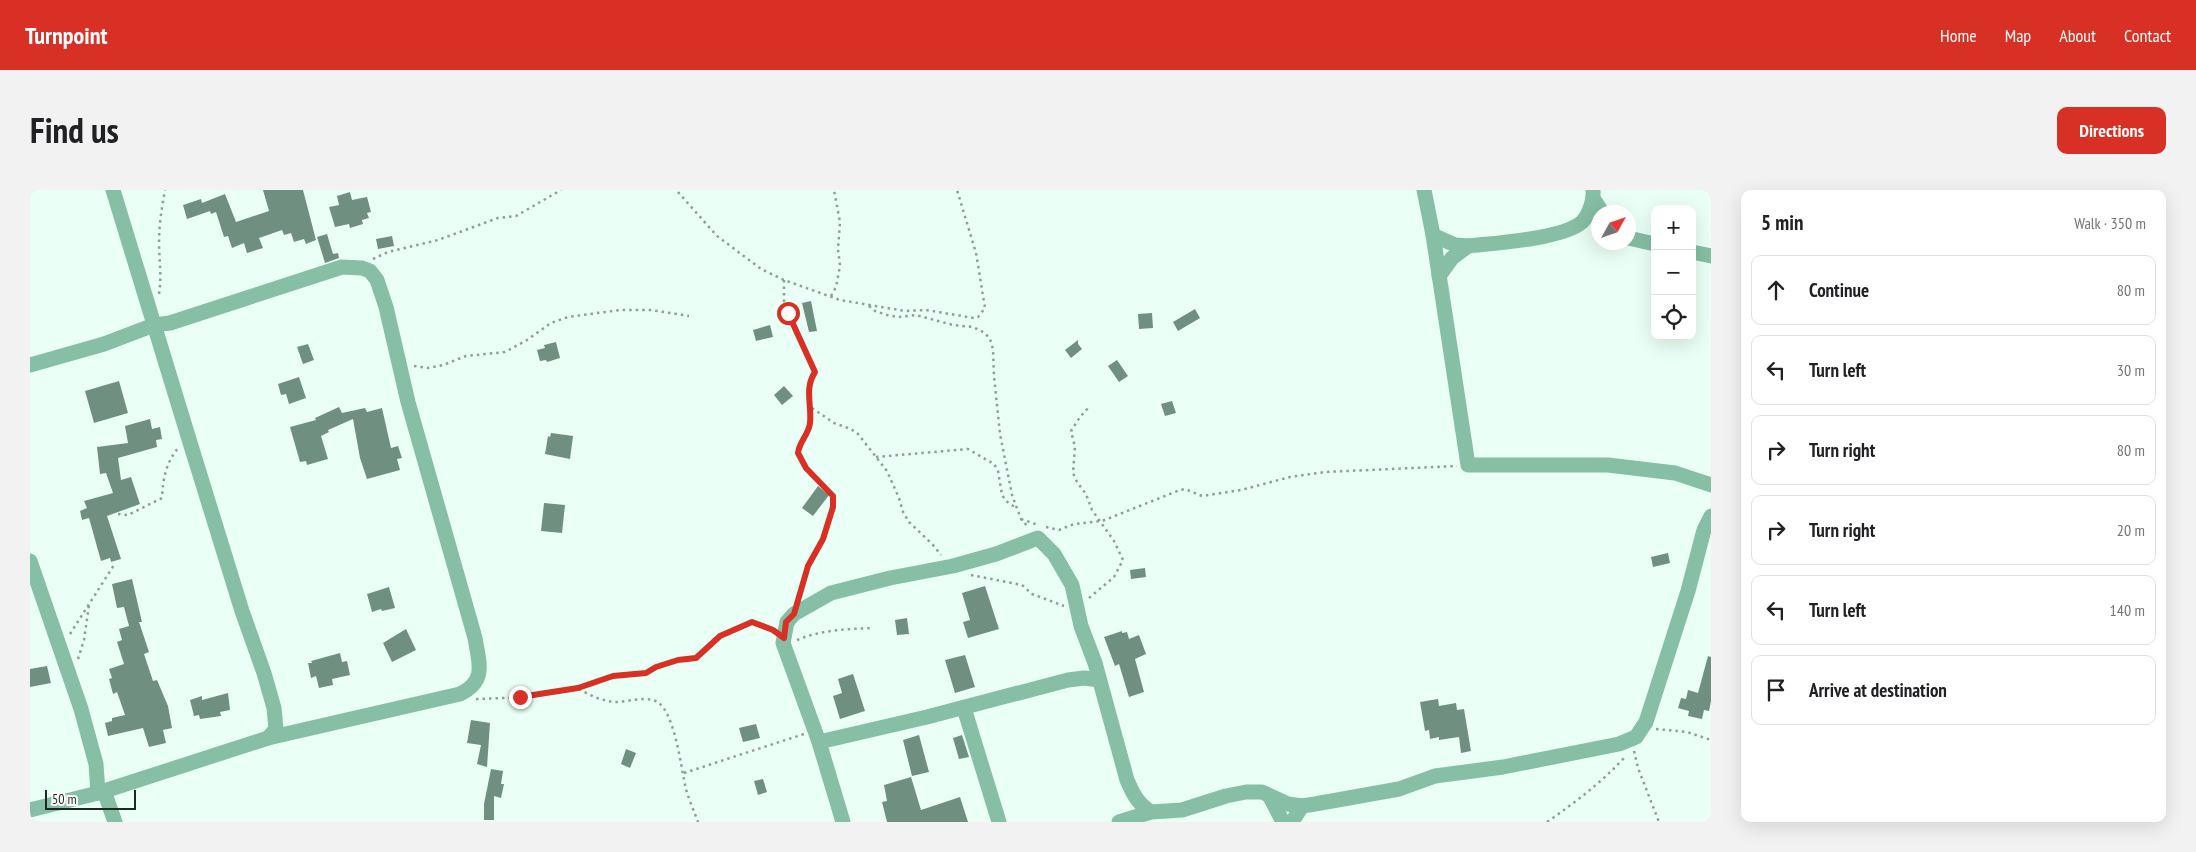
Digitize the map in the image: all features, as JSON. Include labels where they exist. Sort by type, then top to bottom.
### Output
[{"type":"street","points":[[113,190],[242,612],[264,673],[274,708],[276,729],[268,738]]},
{"type":"street","points":[[1424,190],[1440,276],[1468,465],[1608,464],[1675,473],[1711,485]]},
{"type":"street","points":[[1433,235],[1455,245],[1468,246],[1544,236],[1565,230],[1582,222],[1596,201]]},
{"type":"street","points":[[1636,240],[1651,243]]},
{"type":"street","points":[[1440,276],[1452,258],[1468,246]]},
{"type":"street","points":[[1696,253],[1711,256]]},
{"type":"street","points":[[30,365],[104,344],[153,318],[170,323],[342,267],[362,268],[370,271],[376,280],[386,307],[408,402],[475,638],[478,660],[478,678],[475,684],[460,694],[268,738],[101,792],[30,810]]},
{"type":"street","points":[[1119,822],[1151,812],[1182,810],[1226,796],[1246,792],[1262,792],[1288,804],[1302,806],[1399,789],[1435,776],[1503,767],[1619,744],[1636,737],[1642,728],[1672,642],[1704,530],[1711,516]]},
{"type":"street","points":[[843,822],[817,736],[783,641],[786,622],[794,614],[831,593],[882,580],[951,567],[996,554],[1038,538],[1064,569],[1076,596],[1081,626],[1095,663],[1091,679],[1134,796],[1143,807],[1151,812]]},
{"type":"street","points":[[30,561],[71,682],[96,764],[101,792],[115,822]]},
{"type":"street","points":[[817,736],[964,708],[1091,679]]},
{"type":"street","points":[[964,708],[999,822]]},
{"type":"street","points":[[1270,797],[1283,822]]},
{"type":"street","points":[[1292,822],[1302,806]]},
{"type":"path","points":[[153,318],[162,275],[159,243],[165,190]]},
{"type":"path","points":[[362,268],[376,256],[438,240],[498,218],[516,216],[560,190]]},
{"type":"path","points":[[831,296],[836,287],[840,266],[838,249],[840,222],[834,190]]},
{"type":"path","points":[[678,192],[718,236],[761,269],[807,290],[840,300],[869,305],[905,311],[952,313],[974,318],[978,317],[985,308],[976,253],[957,190]]},
{"type":"path","points":[[784,280],[784,302],[815,372],[810,380],[808,391],[811,408],[810,424],[798,453],[806,468],[833,496],[833,507],[823,539],[808,566],[794,614]]},
{"type":"path","points":[[869,305],[875,311],[887,315],[898,317],[916,314],[953,325],[973,327],[985,333],[990,339],[993,349],[1000,434],[1012,495],[1021,519],[1038,538]]},
{"type":"path","points":[[398,360],[416,368],[428,368],[443,366],[466,356],[505,352],[527,340],[551,323],[568,317],[620,310],[651,310],[689,316]]},
{"type":"path","points":[[811,408],[834,423],[858,434],[894,484],[903,512],[909,522],[933,545],[951,567],[970,575],[1022,585],[1032,594],[1078,610],[1114,577],[1123,560],[1121,552],[1092,510],[1086,494],[1073,473],[1075,447],[1071,431],[1089,407]]},
{"type":"path","points":[[118,514],[128,515],[162,498],[164,475],[170,459],[188,436]]},
{"type":"path","points":[[875,457],[968,449],[994,464],[998,471],[1002,495],[1006,501],[1017,508]]},
{"type":"path","points":[[1021,519],[1059,530],[1074,524],[1100,521],[1185,489],[1202,496],[1241,490],[1290,477],[1325,472],[1468,465]]},
{"type":"path","points":[[60,650],[114,565]]},
{"type":"path","points":[[71,682],[84,640],[89,604]]},
{"type":"path","points":[[460,694],[478,700],[531,697],[578,688],[613,676],[646,673],[656,667],[678,660],[696,658],[720,636],[752,622],[773,630],[783,641],[840,629],[874,628]]},
{"type":"path","points":[[578,688],[588,694],[614,702],[652,699],[662,704],[670,720],[684,773],[686,789],[698,822]]},
{"type":"path","points":[[1642,728],[1687,732],[1711,740]]},
{"type":"path","points":[[684,773],[817,736]]},
{"type":"path","points":[[1547,822],[1598,785],[1633,748],[1638,768],[1659,822]]},
{"type":"building","points":[[263,190],[303,190],[316,240],[306,244],[304,239],[294,242],[291,233],[284,235],[282,230],[259,238],[263,248],[247,253],[244,243],[232,248],[228,236],[224,237],[216,212],[211,214],[210,211],[187,219],[183,205],[201,199],[202,203],[225,194],[236,222],[269,211]]},
{"type":"building","points":[[350,192],[352,200],[367,197],[371,212],[367,213],[369,218],[362,220],[363,224],[350,228],[349,224],[335,227],[329,207],[339,205],[337,196]]},
{"type":"building","points":[[327,234],[333,254],[338,253],[339,258],[325,263],[317,237]]},
{"type":"building","points":[[392,236],[394,246],[378,249],[376,239]]},
{"type":"building","points":[[811,301],[817,331],[809,332],[802,303]]},
{"type":"building","points":[[1195,309],[1200,318],[1178,331],[1173,322]]},
{"type":"building","points":[[1152,313],[1153,328],[1139,329],[1138,314]]},
{"type":"building","points":[[770,325],[773,337],[756,341],[753,330]]},
{"type":"building","points":[[1078,340],[1078,344],[1082,349],[1071,358],[1065,350]]},
{"type":"building","points":[[556,342],[560,358],[547,362],[546,360],[540,361],[537,350],[545,348],[544,345]]},
{"type":"building","points":[[308,344],[314,360],[303,364],[297,347]]},
{"type":"building","points":[[1117,360],[1128,376],[1119,382],[1108,366]]},
{"type":"building","points":[[299,377],[306,398],[289,404],[286,394],[281,395],[278,384]]},
{"type":"building","points":[[119,381],[128,413],[94,423],[85,391]]},
{"type":"building","points":[[784,386],[793,396],[782,405],[774,395]]},
{"type":"building","points":[[1172,401],[1176,413],[1165,416],[1161,404]]},
{"type":"building","points":[[339,407],[342,413],[365,408],[367,412],[382,408],[391,448],[398,446],[402,458],[397,459],[400,470],[367,479],[360,458],[353,419],[328,430],[329,432],[321,436],[328,459],[307,465],[306,461],[300,462],[290,427],[316,420],[315,418]]},
{"type":"building","points":[[150,419],[152,429],[160,427],[162,439],[156,440],[157,447],[118,458],[121,480],[131,477],[140,504],[107,516],[121,559],[111,562],[110,558],[101,561],[89,518],[82,520],[80,511],[87,508],[84,501],[113,493],[106,473],[100,474],[97,447],[128,443],[125,426]]},
{"type":"building","points":[[551,433],[573,436],[570,459],[545,454],[548,436],[550,437]]},
{"type":"building","points":[[818,486],[829,495],[813,516],[802,508]]},
{"type":"building","points":[[544,503],[565,505],[562,533],[541,531]]},
{"type":"building","points":[[1668,553],[1670,563],[1653,567],[1651,557]]},
{"type":"building","points":[[1145,568],[1146,577],[1131,579],[1130,570]]},
{"type":"building","points":[[132,579],[142,622],[139,622],[149,652],[144,654],[153,681],[157,680],[168,706],[172,728],[163,730],[166,743],[149,747],[143,728],[108,736],[105,723],[112,721],[112,718],[125,715],[117,692],[113,694],[109,679],[112,678],[109,669],[124,664],[117,642],[122,640],[119,629],[129,626],[124,607],[117,608],[112,584]]},
{"type":"building","points":[[985,586],[999,629],[968,638],[963,622],[970,620],[962,593]]},
{"type":"building","points":[[389,587],[395,608],[372,612],[367,594]]},
{"type":"building","points":[[907,618],[909,634],[897,635],[895,620]]},
{"type":"building","points":[[406,629],[416,650],[392,662],[383,643]]},
{"type":"building","points":[[1122,631],[1122,633],[1127,632],[1129,639],[1139,635],[1146,654],[1135,659],[1144,692],[1129,697],[1119,664],[1115,666],[1104,637]]},
{"type":"building","points":[[340,653],[342,662],[347,661],[350,675],[332,679],[333,685],[319,688],[316,676],[311,678],[308,663]]},
{"type":"building","points":[[965,655],[975,687],[955,693],[945,660]]},
{"type":"building","points":[[1708,656],[1711,657],[1711,701],[1709,711],[1704,710],[1702,719],[1688,716],[1689,711],[1678,708],[1681,698],[1686,699],[1688,690],[1698,693]]},
{"type":"building","points":[[47,666],[51,683],[30,687],[30,669]]},
{"type":"building","points":[[853,674],[865,711],[840,719],[833,696],[842,693],[838,679]]},
{"type":"building","points":[[228,693],[230,710],[220,712],[221,716],[200,719],[199,715],[194,716],[190,700],[202,696],[202,700]]},
{"type":"building","points":[[1438,699],[1439,706],[1456,703],[1457,710],[1464,709],[1471,751],[1461,753],[1459,737],[1439,740],[1439,737],[1430,739],[1429,730],[1425,731],[1420,702]]},
{"type":"building","points":[[471,720],[490,723],[487,767],[477,764],[481,745],[467,743]]},
{"type":"building","points":[[756,724],[760,738],[743,742],[739,728]]},
{"type":"building","points":[[919,735],[929,772],[912,776],[903,740]]},
{"type":"building","points":[[962,735],[969,757],[959,759],[953,738]]},
{"type":"building","points":[[626,749],[636,753],[630,768],[621,764]]},
{"type":"building","points":[[491,769],[503,771],[501,784],[504,784],[501,798],[494,796],[494,820],[484,820],[484,804]]},
{"type":"building","points":[[911,777],[921,810],[960,797],[968,822],[887,822],[882,802],[887,801],[884,785]]},
{"type":"building","points":[[763,779],[767,792],[758,795],[754,781]]},
{"type":"route","points":[[520,697],[531,697],[578,688],[613,676],[639,675],[671,662],[696,658],[720,636],[752,622],[773,630],[784,638],[786,622],[794,614],[808,566],[823,539],[833,507],[833,496],[799,458],[798,448],[810,424],[811,408],[808,391],[810,380],[815,372],[788,313]]}]
